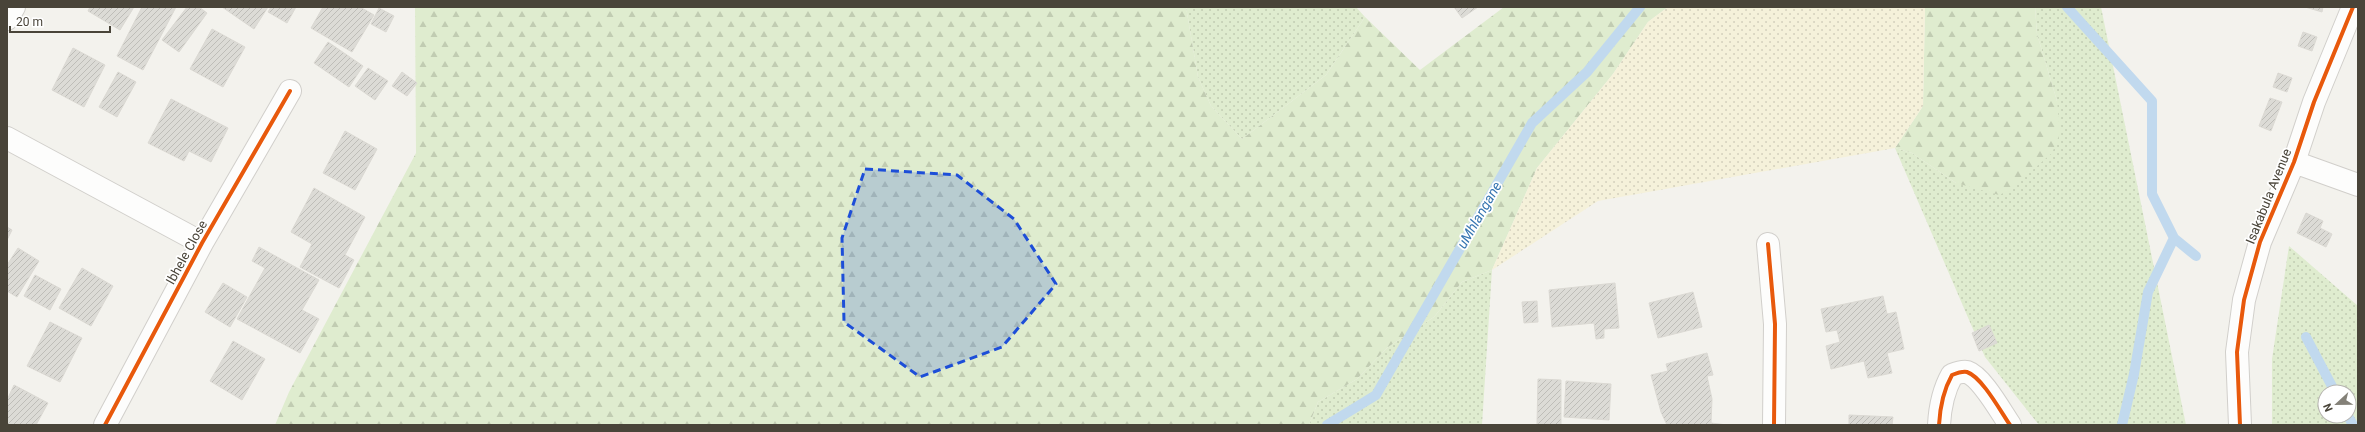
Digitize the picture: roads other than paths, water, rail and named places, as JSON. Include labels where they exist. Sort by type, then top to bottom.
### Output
[{"type":"street","points":[[7,19],[14,7]]},
{"type":"street","name":"Isakabula Avenue","points":[[2240,425],[2237,352],[2244,300],[2260,242],[2294,162],[2314,102],[2354,7]]},
{"type":"street","name":"Ibhele Close","points":[[105,425],[202,243],[290,91]]},
{"type":"street","name":"Ibhele Close","points":[[7,138],[202,243]]},
{"type":"street","points":[[2294,162],[2358,185]]},
{"type":"street","points":[[1768,244],[1776,324],[1774,425]]},
{"type":"street","points":[[1939,425],[1941,400],[1947,384],[1952,375],[1960,372],[1968,372],[1980,382],[2010,425]]},
{"type":"waterway","name":"uMhlangane","points":[[1327,425],[1376,395],[1532,123],[1587,72],[1640,7]]},
{"type":"waterway","points":[[2067,7],[2152,101],[2152,194],[2174,238],[2196,256]]},
{"type":"waterway","points":[[2122,425],[2134,374],[2148,292],[2174,238]]},
{"type":"waterway","points":[[2306,337],[2331,384]]}]
